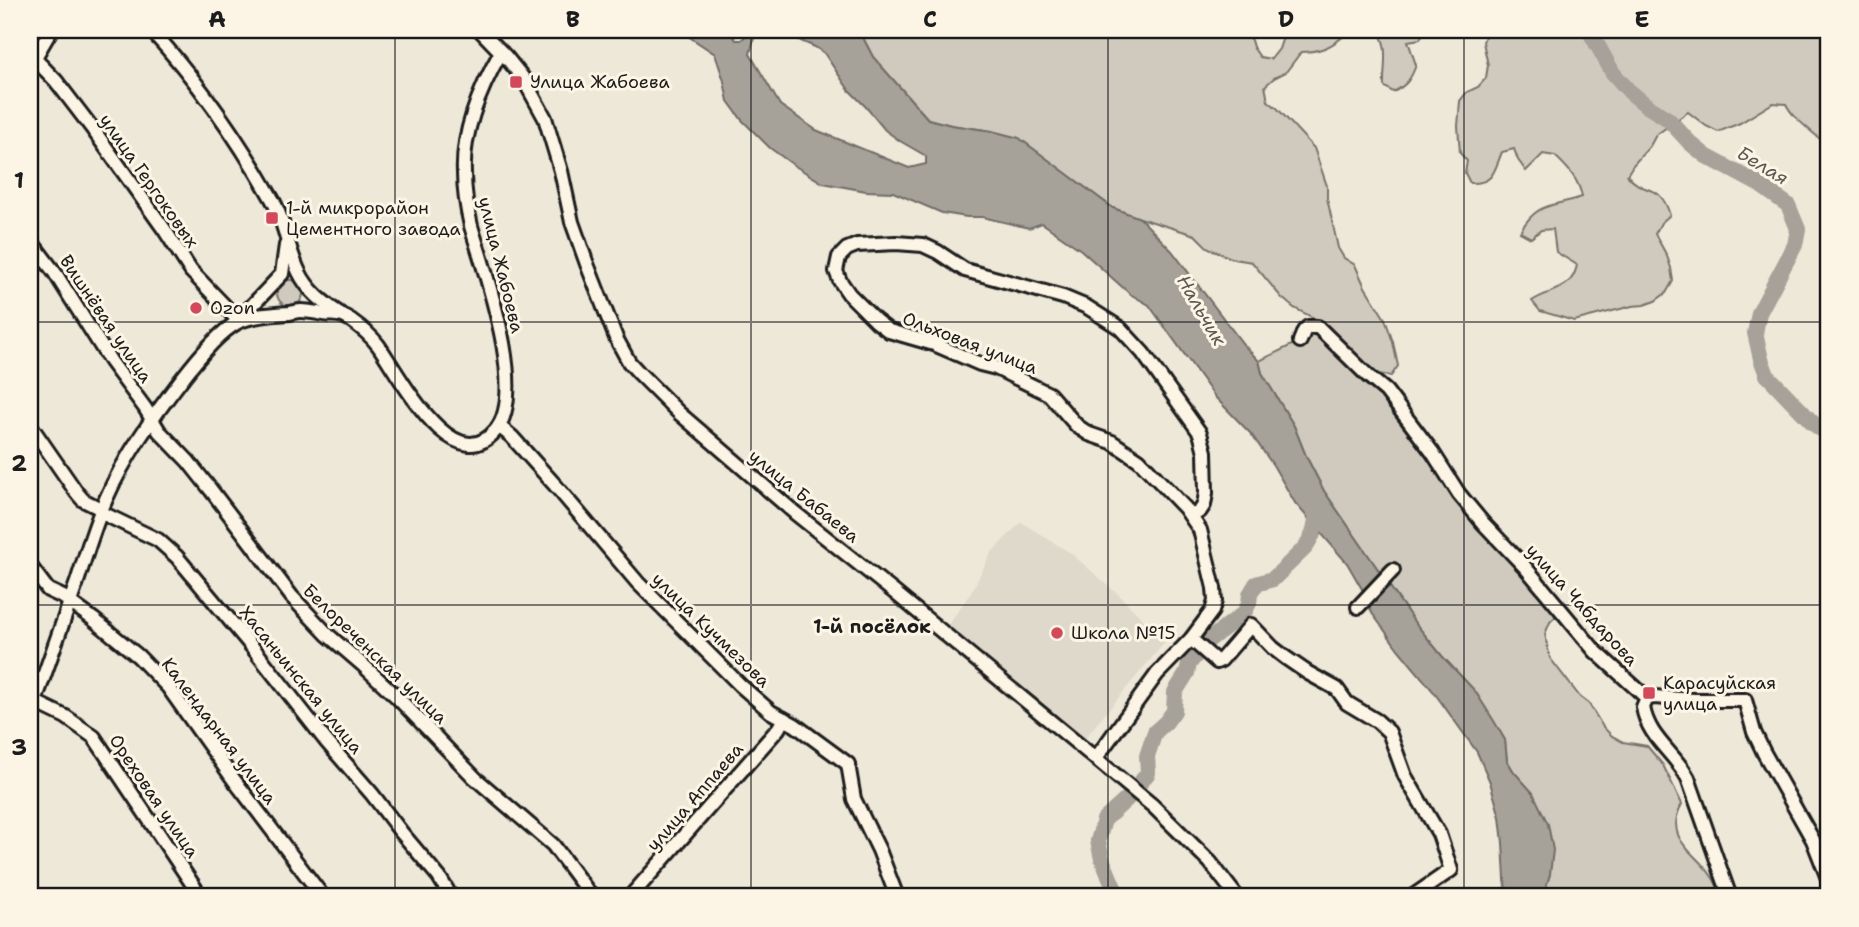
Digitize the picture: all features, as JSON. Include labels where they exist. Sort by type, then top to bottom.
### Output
[{"type":"street","points":[[32,62],[51,30]]},
{"type":"street","points":[[151,30],[239,145],[273,199],[310,298],[296,312],[239,321]]},
{"type":"street","name":"улица Бабаева","points":[[480,30],[523,78],[545,118],[561,171],[572,222],[616,338],[629,362],[679,413],[786,505],[1153,806],[1210,862],[1237,897]]},
{"type":"street","name":"улица Жабоева","points":[[499,426],[505,409],[506,390],[502,337],[493,293],[469,217],[463,170],[465,148],[480,93],[501,52]]},
{"type":"street","name":"улица Гергоковых","points":[[32,62],[56,81],[164,229],[191,271],[239,321]]},
{"type":"street","points":[[286,234],[286,259],[271,290],[273,301],[281,309],[342,316]]},
{"type":"street","name":"Вишнёвая улица","points":[[30,240],[49,263],[111,362],[152,419]]},
{"type":"street","name":"Ольховая улица","points":[[1096,758],[1157,674],[1193,641],[1216,601],[1200,530],[1192,516],[1139,460],[1112,442],[1076,426],[1049,394],[996,368],[934,344],[889,331],[876,321],[839,281],[836,271],[839,257],[847,249],[858,245],[923,245],[965,271],[1063,297],[1087,307],[1120,328],[1143,353],[1200,433],[1206,459],[1206,493],[1204,505],[1192,516]]},
{"type":"street","points":[[31,709],[101,510],[119,472],[152,419],[195,362],[239,321],[278,278],[294,273],[304,279],[321,300],[369,335],[409,393],[433,421],[457,442],[476,444],[490,437],[499,426]]},
{"type":"street","name":"улица Чабдарова","points":[[1300,341],[1308,327],[1321,329],[1387,391],[1459,494],[1483,523],[1525,566],[1595,651],[1647,698]]},
{"type":"street","name":"Белореченская улица","points":[[152,419],[159,431],[211,490],[304,612],[388,688],[485,787],[553,845],[592,897]]},
{"type":"street","name":"Хасаньинская улица","points":[[30,425],[83,499],[158,540],[177,557],[439,877],[447,890],[447,897]]},
{"type":"street","name":"улица Кучмезова","points":[[499,426],[555,485],[638,583],[740,685],[771,712],[848,764],[854,799],[898,897]]},
{"type":"street","name":"Календарная улица","points":[[30,566],[48,590],[63,597],[93,619],[138,656],[168,687],[234,780],[323,897]]},
{"type":"street","points":[[1358,606],[1392,572]]},
{"type":"street","points":[[1193,641],[1217,662],[1251,625],[1273,648],[1297,666],[1337,689],[1347,703],[1384,726],[1392,737],[1405,776],[1439,834],[1451,870],[1412,897]]},
{"type":"street","points":[[1730,897],[1688,778],[1656,738],[1644,714],[1643,707],[1647,698],[1745,700],[1755,732],[1813,840],[1829,881]]},
{"type":"street","name":"Ореховая улица","points":[[31,709],[66,717],[91,733],[201,897]]},
{"type":"street","name":"улица Аппаева","points":[[630,897],[778,729],[783,719]]},
{"type":"shaded area","points":[[859,30],[1248,30],[1253,47],[1260,57],[1271,59],[1279,49],[1283,37],[1293,33],[1306,35],[1327,30],[1343,30],[1345,35],[1330,46],[1301,52],[1286,72],[1265,86],[1268,101],[1314,148],[1327,186],[1338,248],[1344,258],[1355,265],[1385,319],[1398,366],[1391,376],[1379,374],[1369,368],[1318,320],[1294,308],[1281,297],[1252,262],[1219,253],[1207,247],[1195,235],[1113,208],[1069,176],[992,131],[928,119],[873,57]]},
{"type":"shaded area","points":[[1375,30],[1425,30],[1420,39],[1408,41],[1416,65],[1408,82],[1393,92],[1384,86],[1385,48]]},
{"type":"shaded area","points":[[1487,30],[1829,30],[1829,139],[1820,139],[1786,104],[1773,103],[1740,123],[1718,132],[1688,112],[1656,135],[1627,175],[1640,186],[1657,193],[1666,204],[1670,215],[1661,223],[1655,234],[1671,268],[1673,281],[1666,293],[1644,305],[1574,321],[1540,311],[1532,301],[1571,280],[1577,265],[1556,252],[1553,229],[1541,230],[1531,238],[1520,232],[1539,210],[1582,197],[1572,175],[1555,156],[1543,154],[1526,171],[1514,149],[1502,152],[1489,179],[1470,183],[1465,173],[1467,161],[1460,153],[1460,101],[1467,92],[1478,87],[1486,78],[1488,65],[1483,42]]},
{"type":"shaded area","points":[[290,280],[299,284],[303,293],[299,302],[290,306],[281,302],[277,293],[281,284]]},
{"type":"shaded area","points":[[1308,327],[1331,339],[1433,453],[1561,611],[1550,622],[1545,634],[1550,658],[1612,736],[1623,742],[1647,746],[1663,765],[1682,804],[1676,829],[1680,839],[1711,875],[1720,897],[1543,897],[1550,874],[1533,793],[1507,760],[1505,740],[1475,691],[1415,623],[1324,491],[1294,426],[1262,373],[1259,361],[1300,341]]},
{"type":"shaded area","name":"Школа №15","points":[[1021,522],[1072,554],[1119,595],[1165,642],[1085,738],[948,625],[972,591],[991,553]]},
{"type":"water","name":"Нальчик","points":[[679,30],[729,30],[736,40],[741,40],[750,30],[756,30],[750,54],[780,105],[816,130],[909,168],[926,164],[926,156],[885,130],[849,90],[824,53],[788,32],[800,30],[808,34],[816,30],[859,30],[873,57],[928,119],[1019,138],[1113,208],[1140,218],[1172,251],[1259,361],[1262,373],[1294,426],[1324,491],[1415,623],[1475,691],[1494,721],[1505,740],[1507,761],[1533,793],[1548,824],[1553,850],[1543,897],[1506,897],[1500,817],[1490,782],[1477,752],[1372,613],[1347,563],[1295,503],[1251,434],[1215,397],[1149,305],[1130,294],[1081,250],[1042,223],[1029,228],[982,217],[942,213],[893,192],[866,191],[823,183],[770,148],[742,120],[728,101],[715,54]]},
{"type":"waterway","name":"Белая","points":[[1589,30],[1613,73],[1629,91],[1668,119],[1706,156],[1760,185],[1788,205],[1798,229],[1795,245],[1759,313],[1755,333],[1767,375],[1829,436]]},
{"type":"waterway","points":[[1123,897],[1116,892],[1102,859],[1098,841],[1104,820],[1127,799],[1148,773],[1147,756],[1155,732],[1174,711],[1175,692],[1187,673],[1189,664],[1205,643],[1244,613],[1256,584],[1273,579],[1305,548],[1313,534],[1319,506]]},
{"type":"place","name":"Улица Жабоева","points":[[516,82]]},
{"type":"place","name":"1-й микрорайон Цементного завода","points":[[272,218]]},
{"type":"place","name":"Ozon","points":[[196,308]]},
{"type":"place","name":"Школа №15","points":[[1057,633]]},
{"type":"place","name":"Карасуйская улица","points":[[1649,693]]},
{"type":"district","name":"1-й посёлок","points":[[872,626]]}]
